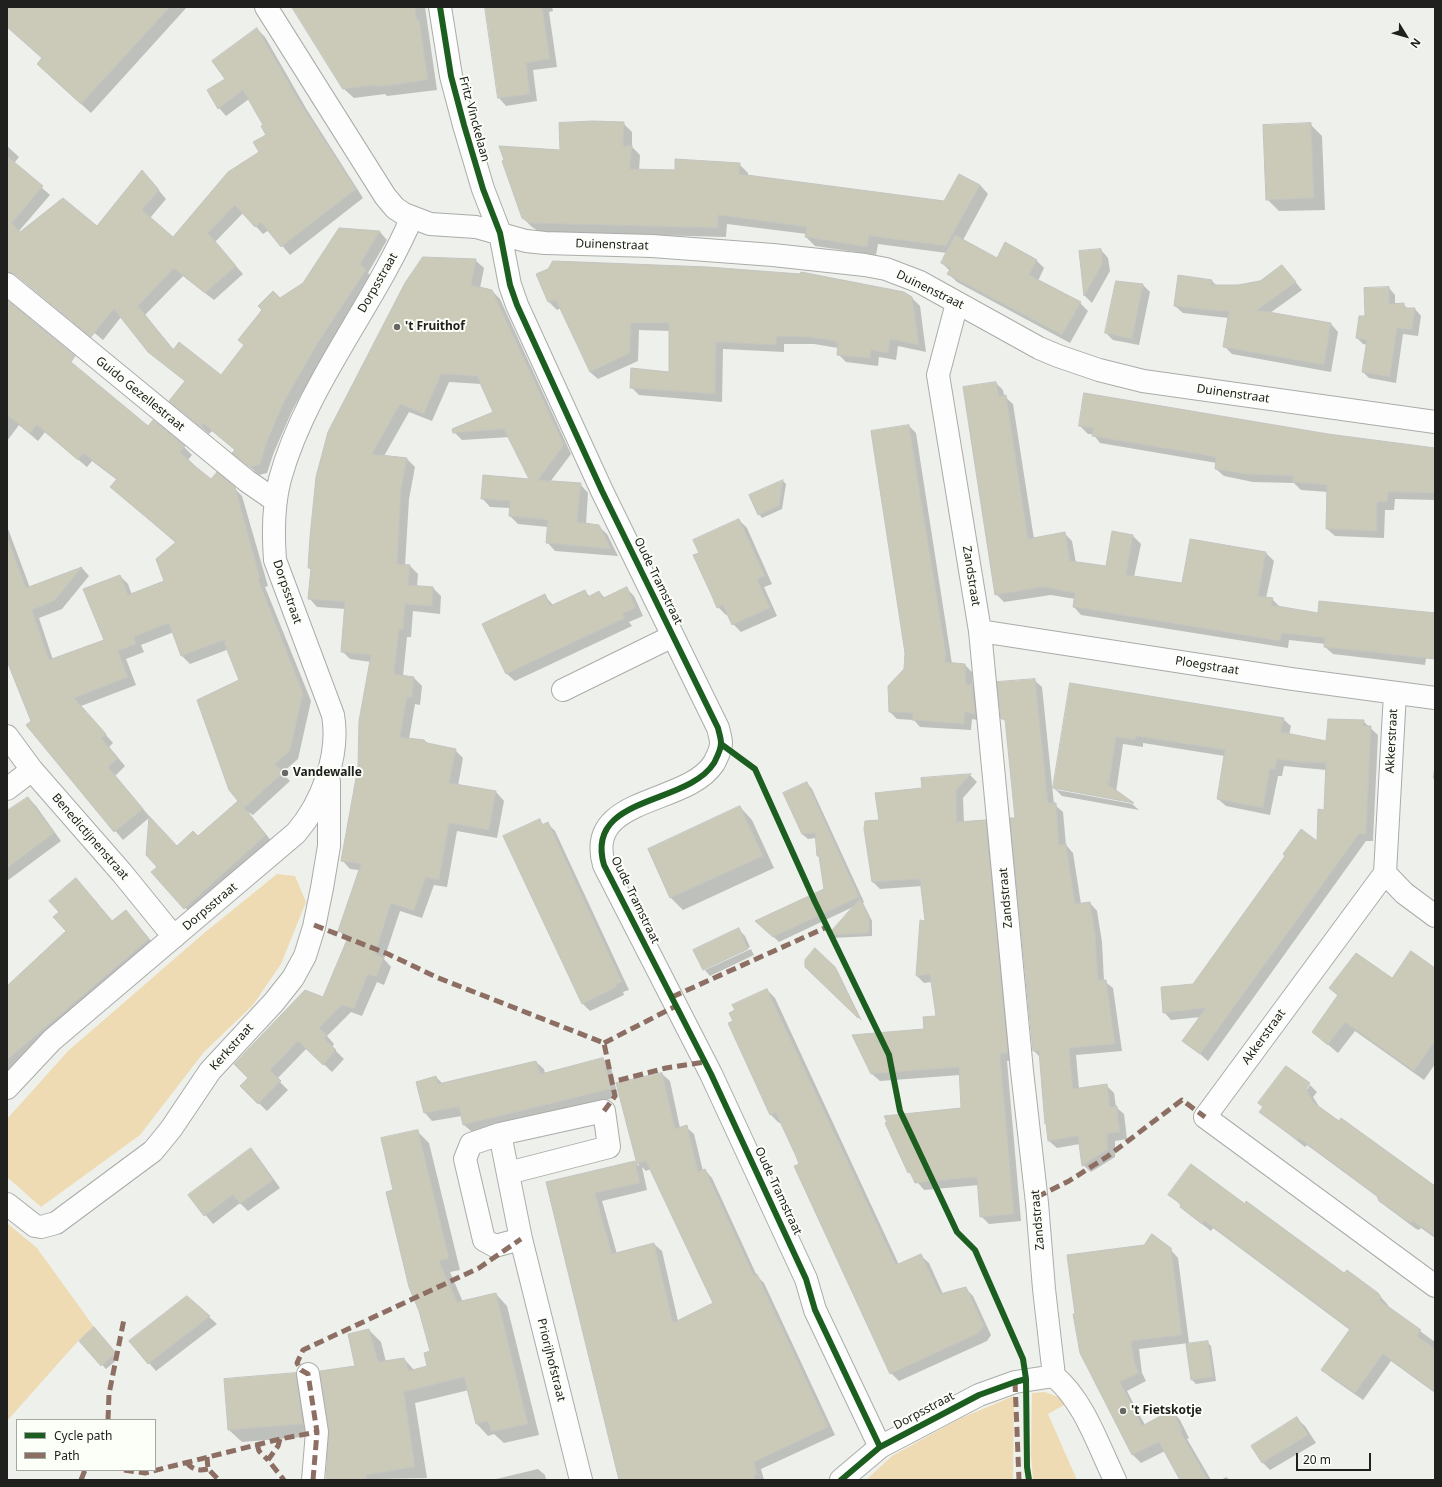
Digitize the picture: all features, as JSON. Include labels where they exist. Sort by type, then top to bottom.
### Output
[{"type":"street","points":[[266,7],[373,179],[395,208],[412,217]]},
{"type":"street","name":"Fritz Vinckelaan","points":[[440,7],[451,76],[464,126],[482,189],[500,233]]},
{"type":"street","name":"Duinenstraat","points":[[412,217],[430,224],[476,227],[526,241],[545,243],[652,246],[799,257],[886,269],[920,282],[1039,348],[1078,364],[1121,376],[1143,381],[1435,422]]},
{"type":"street","name":"Dorpsstraat","points":[[7,1088],[52,1040],[296,833],[308,820],[318,800],[329,766],[334,735],[333,715],[275,560],[273,533],[276,501],[280,480],[294,440],[319,386],[388,268],[412,217]]},
{"type":"street","name":"Oude Tramstraat","points":[[500,233],[510,285],[517,305],[602,491],[718,728],[721,744],[718,756],[710,770],[695,781],[619,814],[607,826],[601,839],[600,852],[604,865],[711,1074],[806,1279],[815,1310],[880,1447]]},
{"type":"street","name":"Guido Gezellestraat","points":[[7,284],[235,471],[276,501]]},
{"type":"street","name":"Zandstraat","points":[[957,303],[938,376],[980,631],[1021,1063],[1037,1203],[1044,1289],[1054,1376]]},
{"type":"street","name":"Ploegstraat","points":[[980,631],[1435,698]]},
{"type":"street","name":"Oude Tramstraat","points":[[563,690],[673,636]]},
{"type":"street","name":"Akkerstraat","points":[[1395,693],[1384,873],[1205,1117],[1435,1286]]},
{"type":"street","name":"Benedictijnenstraat","points":[[7,736],[32,770],[122,873],[174,937]]},
{"type":"street","name":"Kerkstraat","points":[[7,1204],[35,1226],[48,1226],[56,1223],[153,1151],[171,1129],[210,1071],[274,1002],[293,978],[305,956],[314,927],[329,846],[329,766]]},
{"type":"street","points":[[7,789],[32,770]]},
{"type":"street","points":[[1384,873],[1404,893],[1435,916]]},
{"type":"street","points":[[508,1173],[610,1147],[604,1111],[500,1134],[471,1144],[465,1159],[484,1240],[495,1246],[522,1239]]},
{"type":"street","name":"Priorijhofstraat","points":[[500,1134],[522,1239],[581,1480]]},
{"type":"street","points":[[308,1374],[317,1432],[313,1480]]},
{"type":"street","points":[[1054,1376],[1064,1384],[1075,1399],[1116,1480]]},
{"type":"street","name":"Dorpsstraat","points":[[841,1480],[880,1447],[979,1395],[1015,1382],[1054,1376]]},
{"type":"shaded area","points":[[277,874],[295,876],[306,902],[281,964],[253,1005],[204,1052],[140,1135],[41,1207],[7,1177],[7,1119],[68,1051],[203,934]]},
{"type":"shaded area","points":[[7,1223],[37,1248],[94,1327],[79,1340],[7,1421]]},
{"type":"shaded area","points":[[1045,1392],[1058,1397],[1066,1404],[1048,1414],[1077,1480],[1033,1480],[1031,1455],[1032,1393]]},
{"type":"shaded area","points":[[1014,1396],[1013,1480],[866,1480],[892,1456],[961,1418]]},
{"type":"building","points":[[7,7],[170,7],[81,104],[37,64],[42,58],[7,27]]},
{"type":"building","points":[[292,7],[415,7],[417,20],[419,19],[428,80],[376,87],[376,85],[343,89]]},
{"type":"building","points":[[485,7],[542,7],[550,59],[526,63],[530,94],[498,98]]},
{"type":"building","points":[[257,28],[299,101],[356,189],[281,247],[261,222],[255,227],[235,205],[208,233],[236,266],[205,293],[174,268],[138,306],[173,350],[179,342],[221,375],[244,345],[238,340],[262,310],[258,306],[273,291],[280,298],[303,283],[339,228],[380,231],[360,264],[366,270],[319,341],[284,402],[266,444],[260,465],[250,467],[232,453],[235,450],[203,423],[201,427],[169,401],[185,381],[148,352],[114,309],[91,337],[15,274],[7,272],[7,156],[43,186],[12,223],[20,232],[63,198],[97,226],[142,170],[159,190],[142,210],[173,237],[228,172],[259,152],[253,142],[266,135],[261,126],[263,125],[243,90],[218,109],[207,90],[225,79],[212,61]]},
{"type":"building","points":[[593,121],[624,122],[623,146],[632,145],[630,169],[675,170],[675,159],[740,163],[739,174],[944,201],[959,174],[980,185],[946,246],[869,236],[867,247],[805,237],[807,227],[718,215],[718,228],[530,223],[522,218],[502,161],[504,160],[499,146],[560,150],[559,123]]},
{"type":"building","points":[[1311,123],[1314,198],[1266,200],[1263,125]]},
{"type":"building","points":[[955,235],[997,258],[1005,242],[1037,260],[1029,275],[1081,302],[1062,335],[947,274],[951,268],[941,263]]},
{"type":"building","points":[[1101,249],[1103,263],[1084,296],[1079,251]]},
{"type":"building","points":[[423,257],[476,259],[471,285],[492,290],[564,445],[538,480],[581,483],[577,522],[599,525],[611,549],[546,543],[548,520],[509,516],[510,501],[481,499],[483,475],[529,479],[504,429],[453,433],[452,429],[493,412],[477,376],[441,374],[424,414],[400,404],[372,454],[407,458],[401,490],[397,564],[410,565],[408,585],[433,587],[432,606],[405,604],[403,630],[399,629],[394,674],[414,677],[412,698],[407,697],[400,737],[424,740],[427,743],[456,749],[449,783],[496,791],[489,830],[449,823],[439,880],[426,877],[414,911],[391,903],[375,954],[384,958],[376,977],[368,974],[354,1009],[342,1005],[319,1028],[327,1035],[324,1038],[336,1050],[323,1065],[298,1041],[270,1070],[281,1081],[258,1104],[240,1086],[248,1078],[234,1064],[305,990],[323,997],[349,935],[338,931],[361,864],[341,861],[358,767],[359,721],[371,655],[341,652],[345,602],[308,599],[311,568],[308,568],[310,537],[316,477],[328,432],[405,283]]},
{"type":"building","points":[[553,261],[708,267],[800,274],[801,272],[904,292],[912,297],[919,345],[890,339],[888,353],[871,350],[870,358],[837,355],[838,343],[835,343],[835,341],[806,337],[777,336],[776,345],[716,342],[715,394],[630,388],[631,368],[669,372],[669,323],[631,323],[630,353],[590,372],[556,300],[548,302],[536,274],[548,269]]},
{"type":"building","points":[[1282,265],[1296,282],[1257,310],[1331,323],[1324,365],[1223,347],[1229,311],[1174,306],[1178,275],[1212,280],[1211,285],[1238,285],[1260,281]]},
{"type":"building","points":[[1116,281],[1143,284],[1132,339],[1105,333]]},
{"type":"building","points":[[1389,287],[1389,304],[1404,303],[1404,308],[1415,308],[1412,330],[1397,328],[1390,377],[1362,372],[1367,340],[1356,338],[1359,316],[1365,316],[1364,288]]},
{"type":"building","points":[[7,300],[75,356],[71,362],[148,426],[153,420],[185,446],[180,452],[196,467],[211,479],[217,472],[235,487],[260,578],[258,579],[303,693],[290,751],[275,764],[283,773],[244,808],[266,835],[184,909],[151,872],[157,867],[146,855],[149,816],[177,846],[193,831],[198,836],[238,801],[229,790],[197,700],[239,680],[224,642],[227,639],[181,656],[169,623],[134,637],[136,644],[118,651],[128,677],[74,698],[106,734],[101,738],[118,758],[108,767],[143,809],[114,832],[26,725],[31,721],[7,661],[7,542],[9,542],[26,588],[82,567],[54,601],[32,610],[49,660],[104,640],[83,589],[120,575],[128,595],[164,581],[156,559],[176,542],[110,487],[117,479],[83,453],[78,460],[37,425],[30,433],[7,415]]},
{"type":"building","points":[[996,382],[999,396],[1006,395],[1028,539],[1065,532],[1070,561],[1106,566],[1112,531],[1133,535],[1126,575],[1182,583],[1190,539],[1266,552],[1258,596],[1273,598],[1271,605],[1318,613],[1319,601],[1435,613],[1435,659],[1324,647],[1325,638],[1282,633],[1280,641],[1073,607],[1075,593],[1043,587],[995,595],[963,387]]},
{"type":"building","points":[[1084,393],[1328,434],[1435,448],[1435,493],[1388,492],[1387,502],[1377,502],[1377,531],[1326,529],[1327,485],[1292,482],[1293,476],[1245,474],[1215,469],[1216,457],[1092,436],[1093,428],[1079,426]]},
{"type":"building","points":[[909,425],[946,654],[945,662],[965,664],[966,685],[972,684],[975,714],[965,712],[964,724],[912,720],[913,713],[889,712],[888,686],[904,669],[905,653],[871,431]]},
{"type":"building","points":[[783,480],[779,506],[758,515],[749,495]]},
{"type":"building","points":[[739,519],[765,576],[757,579],[770,608],[732,625],[723,605],[717,608],[693,555],[699,553],[693,540]]},
{"type":"building","points":[[627,587],[636,608],[622,614],[625,618],[506,674],[482,624],[545,594],[550,606],[585,590],[588,597],[599,591],[603,598]]},
{"type":"building","points":[[1035,679],[1048,803],[1056,803],[1059,845],[1066,844],[1075,904],[1090,902],[1095,933],[1098,980],[1106,980],[1115,1044],[1069,1048],[1073,1089],[1107,1084],[1110,1107],[1117,1106],[1120,1132],[1107,1134],[1108,1149],[1082,1166],[1078,1136],[1048,1141],[1046,1123],[1045,1124],[1039,1051],[1033,1051],[1010,818],[1015,818],[1005,719],[1001,719],[997,682]]},
{"type":"building","points":[[1070,683],[1284,718],[1281,732],[1326,741],[1328,719],[1364,720],[1363,726],[1371,726],[1366,834],[1359,834],[1200,1054],[1182,1041],[1206,1008],[1163,1013],[1161,987],[1193,984],[1285,856],[1283,854],[1301,829],[1317,841],[1318,809],[1324,810],[1326,763],[1298,762],[1277,759],[1275,769],[1270,769],[1263,808],[1217,799],[1225,750],[1136,736],[1135,740],[1116,737],[1109,784],[1106,783],[1134,803],[1053,788]]},
{"type":"building","points":[[971,774],[956,790],[957,822],[986,820],[1008,1053],[1000,1054],[1014,1214],[980,1217],[977,1177],[915,1183],[910,1172],[908,1173],[885,1123],[887,1122],[884,1116],[961,1108],[959,1067],[871,1074],[852,1035],[924,1029],[923,1017],[936,1016],[930,974],[916,976],[920,920],[925,921],[920,879],[872,882],[864,829],[865,821],[879,820],[875,793],[922,788],[921,778]]},
{"type":"building","points":[[807,782],[859,897],[773,937],[755,921],[824,889],[819,856],[817,856],[815,833],[802,834],[783,793]]},
{"type":"building","points":[[28,797],[54,833],[7,868],[7,811]]},
{"type":"building","points":[[740,806],[763,856],[670,898],[648,849]]},
{"type":"building","points":[[540,819],[542,825],[548,822],[622,982],[616,984],[617,987],[582,1004],[503,836]]},
{"type":"building","points":[[76,878],[112,921],[126,910],[149,939],[7,1060],[7,986],[66,931],[53,917],[59,912],[49,901]]},
{"type":"building","points":[[860,899],[869,917],[869,933],[828,935]]},
{"type":"building","points":[[739,928],[748,949],[703,970],[693,950]]},
{"type":"building","points":[[815,948],[835,967],[859,1017],[858,1018],[805,967],[805,960]]},
{"type":"building","points":[[1411,951],[1435,968],[1435,1041],[1414,1071],[1345,1022],[1328,1045],[1312,1032],[1338,995],[1329,988],[1356,953],[1392,978]]},
{"type":"building","points":[[767,989],[896,1265],[921,1254],[940,1294],[966,1287],[984,1326],[979,1333],[890,1374],[794,1166],[799,1164],[796,1156],[776,1113],[770,1115],[728,1023],[733,1021],[729,1013],[735,1010],[732,1005]]},
{"type":"building","points":[[603,1058],[611,1089],[463,1125],[459,1107],[424,1113],[416,1082],[436,1076],[438,1084],[536,1061],[540,1074]]},
{"type":"building","points":[[1286,1066],[1310,1083],[1306,1089],[1314,1103],[1339,1121],[1341,1118],[1435,1186],[1435,1236],[1413,1221],[1411,1223],[1407,1221],[1379,1201],[1377,1196],[1299,1138],[1297,1140],[1259,1112],[1263,1107],[1258,1103]]},
{"type":"building","points":[[662,1073],[675,1129],[687,1125],[698,1172],[705,1169],[754,1276],[757,1274],[828,1427],[754,1462],[757,1475],[754,1475],[755,1480],[619,1480],[546,1182],[635,1161],[640,1183],[595,1193],[612,1254],[654,1243],[673,1323],[713,1303],[646,1161],[637,1164],[616,1083]]},
{"type":"building","points":[[418,1130],[449,1258],[439,1261],[457,1302],[496,1293],[528,1424],[491,1432],[488,1421],[476,1424],[464,1377],[404,1392],[415,1467],[366,1475],[367,1480],[326,1480],[329,1430],[320,1371],[355,1366],[348,1334],[369,1329],[378,1362],[404,1358],[409,1371],[427,1366],[424,1353],[430,1351],[419,1311],[409,1287],[386,1192],[393,1190],[381,1138]]},
{"type":"building","points":[[251,1148],[273,1180],[240,1204],[233,1195],[204,1216],[188,1195]]},
{"type":"building","points":[[1191,1164],[1245,1204],[1246,1201],[1344,1273],[1347,1270],[1378,1293],[1381,1297],[1379,1300],[1421,1330],[1417,1336],[1435,1349],[1435,1392],[1383,1354],[1355,1393],[1321,1370],[1350,1329],[1205,1221],[1202,1224],[1180,1207],[1181,1204],[1168,1195]]},
{"type":"building","points":[[1152,1234],[1171,1248],[1182,1335],[1131,1341],[1135,1364],[1139,1373],[1120,1382],[1142,1426],[1172,1410],[1182,1430],[1180,1431],[1208,1480],[1180,1480],[1159,1442],[1132,1455],[1080,1353],[1073,1314],[1075,1314],[1067,1255],[1144,1245]]},
{"type":"building","points":[[187,1296],[210,1316],[148,1364],[129,1341]]},
{"type":"building","points":[[94,1327],[116,1353],[101,1366],[79,1341]]},
{"type":"building","points":[[1208,1341],[1213,1377],[1191,1380],[1186,1344]]},
{"type":"building","points":[[296,1373],[303,1424],[228,1430],[224,1379]]},
{"type":"building","points":[[1297,1417],[1308,1435],[1262,1463],[1251,1446]]},
{"type":"marked path","points":[[314,925],[388,954],[436,977],[604,1043],[612,1082],[666,1068],[705,1062]]},
{"type":"marked path","points":[[672,997],[827,927]]},
{"type":"marked path","points":[[604,1043],[676,1006]]},
{"type":"marked path","points":[[604,1111],[615,1096],[612,1082]]},
{"type":"marked path","points":[[1037,1197],[1069,1181],[1108,1156],[1182,1100],[1205,1117]]},
{"type":"marked path","points":[[313,1480],[317,1432],[308,1374],[301,1370],[297,1363],[303,1350],[479,1268],[521,1239]]},
{"type":"marked path","points":[[108,1419],[109,1394],[124,1319]]},
{"type":"marked path","points":[[1015,1382],[1019,1480]]},
{"type":"marked path","points":[[156,1470],[280,1439],[317,1432]]},
{"type":"marked path","points":[[280,1439],[278,1446],[268,1460],[284,1480]]},
{"type":"marked path","points":[[257,1444],[259,1451],[268,1460]]},
{"type":"marked path","points":[[207,1457],[208,1469],[219,1480]]},
{"type":"marked path","points":[[186,1462],[191,1467],[196,1469],[208,1469]]},
{"type":"marked path","points":[[81,1480],[85,1471]]},
{"type":"marked path","points":[[131,1471],[145,1473],[153,1471]]},
{"type":"cycle path","points":[[440,7],[451,76],[483,189],[500,233],[510,285],[517,305],[602,491],[718,728],[721,741],[720,751],[714,763],[701,777],[683,787],[623,813],[609,826],[602,842],[604,865],[711,1074],[806,1279],[815,1310],[880,1447]]},
{"type":"cycle path","points":[[721,744],[755,769],[815,902],[889,1055],[900,1111],[957,1232],[975,1250],[1023,1359],[1026,1379],[1027,1467],[1029,1480]]},
{"type":"cycle path","points":[[841,1480],[880,1447],[979,1395],[1026,1379]]},
{"type":"place","name":"'t Fruithof","points":[[397,327]]},
{"type":"place","name":"Vandewalle","points":[[285,773]]},
{"type":"place","name":"'t Fietskotje","points":[[1123,1411]]}]
